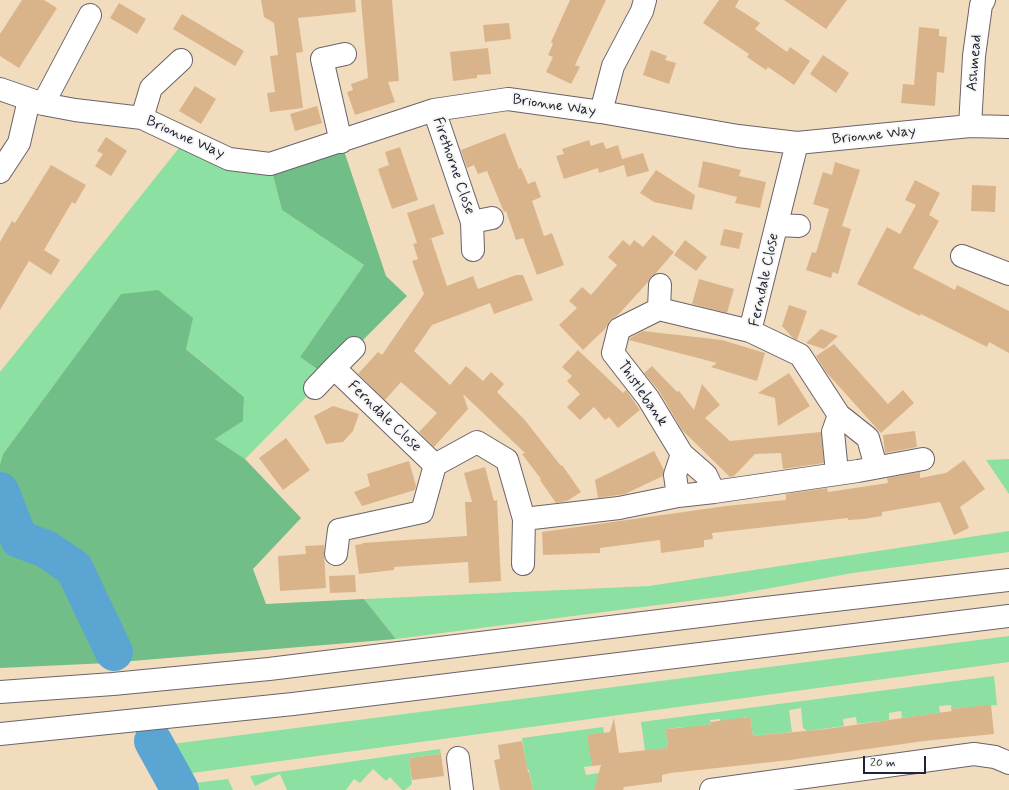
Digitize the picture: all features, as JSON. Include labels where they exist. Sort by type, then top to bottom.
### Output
[{"type":"main road","points":[[601,112],[613,66],[642,11],[645,0]]},
{"type":"main road","name":"Ashmead","points":[[970,126],[974,56],[981,5],[984,0]]},
{"type":"main road","points":[[0,172],[19,143],[36,102],[90,15]]},
{"type":"main road","points":[[341,142],[322,59],[345,54]]},
{"type":"main road","points":[[142,118],[151,88],[181,60]]},
{"type":"main road","name":"Brionne Way","points":[[0,89],[36,102],[75,110],[142,118],[229,159],[270,164],[341,142],[434,110],[508,99],[601,112],[738,136],[797,143],[970,126],[1009,127]]},
{"type":"main road","name":"Firethorne Close","points":[[434,110],[482,220],[473,250]]},
{"type":"main road","name":"Ferndale Close","points":[[797,143],[750,332],[800,355],[839,415],[868,438],[876,467]]},
{"type":"main road","name":"Ferndale Close","points":[[777,225],[799,226]]},
{"type":"main road","points":[[962,256],[987,256],[1009,274]]},
{"type":"main road","points":[[660,285],[659,309],[750,332]]},
{"type":"main road","name":"Thistlebank","points":[[659,309],[619,329],[613,353],[648,398],[682,454]]},
{"type":"main road","name":"Ferndale Close","points":[[315,388],[354,348]]},
{"type":"main road","name":"Ferndale Close","points":[[334,368],[435,465]]},
{"type":"main road","points":[[837,473],[832,432],[839,415]]},
{"type":"main road","name":"Ferndale Close","points":[[336,554],[339,530],[422,512],[435,465],[477,442],[507,460],[524,519],[523,564]]},
{"type":"main road","points":[[678,496],[675,475],[682,454],[706,475],[714,492]]},
{"type":"main road","points":[[524,519],[619,508],[678,496],[714,492],[923,459]]},
{"type":"main road","points":[[0,692],[113,684],[269,669],[757,609],[1009,580]]},
{"type":"main road","points":[[0,734],[292,704],[1009,616]]},
{"type":"main road","points":[[710,790],[766,786],[974,754],[995,757],[1009,763]]},
{"type":"main road","points":[[458,758],[462,790]]},
{"type":"green space","points":[[187,138],[270,164],[282,210],[364,265],[300,357],[327,376],[245,459],[215,439],[243,421],[244,397],[121,294],[3,454],[0,464],[0,372]]},
{"type":"green space","points":[[341,142],[386,276],[407,296],[327,376],[300,357],[364,265],[282,210],[270,164]]},
{"type":"green space","points":[[158,290],[193,318],[186,349],[244,397],[243,421],[215,439],[245,459],[301,518],[253,569],[266,604],[364,599],[396,639],[108,663],[0,668],[0,464],[3,454],[121,294]]},
{"type":"green space","points":[[1009,459],[1009,494],[986,460]]},
{"type":"green space","points":[[1009,531],[1009,552],[853,573],[727,596],[396,639],[364,599],[649,586]]},
{"type":"green space","points":[[1009,636],[1009,662],[185,774],[172,744]]},
{"type":"green space","points":[[994,676],[997,705],[951,709],[951,705],[939,706],[940,713],[902,718],[901,711],[889,713],[889,720],[857,724],[856,717],[843,719],[844,726],[807,731],[803,728],[801,708],[789,710],[792,732],[753,736],[750,717],[741,718],[743,737],[722,740],[720,719],[710,720],[713,743],[685,746],[683,727],[666,729],[668,748],[645,751],[641,722]]},
{"type":"green space","points":[[603,727],[604,733],[590,750],[592,766],[584,767],[586,775],[605,772],[594,790],[533,790],[529,770],[527,768],[522,738]]},
{"type":"green space","points":[[440,749],[441,754],[409,758],[412,784],[405,790],[402,790],[390,777],[386,781],[373,769],[360,783],[354,779],[346,790],[287,790],[280,774],[255,786],[250,776]]},
{"type":"green space","points":[[228,779],[233,790],[181,790],[178,785]]},
{"type":"building","points":[[22,0],[44,0],[57,8],[19,68],[0,56],[0,34]]},
{"type":"building","points":[[261,0],[355,0],[356,12],[298,18],[303,52],[296,53],[303,108],[270,112],[267,93],[275,92],[270,56],[278,55],[274,23],[264,17]]},
{"type":"building","points":[[361,0],[392,0],[399,81],[388,82],[395,102],[355,115],[347,92],[353,90],[351,84],[368,78]]},
{"type":"building","points":[[570,0],[606,0],[575,65],[580,67],[571,84],[546,72],[553,57],[548,55],[553,44],[551,42]]},
{"type":"building","points":[[719,0],[739,0],[735,7],[760,23],[755,29],[787,52],[790,47],[810,61],[794,85],[768,67],[766,70],[747,57],[749,54],[703,23]]},
{"type":"building","points":[[784,0],[847,0],[826,29]]},
{"type":"building","points":[[119,3],[146,19],[137,34],[110,18]]},
{"type":"building","points":[[182,14],[244,51],[235,66],[173,29]]},
{"type":"building","points":[[509,23],[511,39],[485,42],[483,25]]},
{"type":"building","points":[[919,27],[939,29],[939,36],[947,37],[944,73],[937,72],[935,106],[901,103],[903,84],[914,85]]},
{"type":"building","points":[[488,48],[491,74],[477,75],[477,78],[453,81],[450,52]]},
{"type":"building","points":[[651,50],[667,56],[665,60],[676,63],[669,84],[643,75]]},
{"type":"building","points":[[823,55],[849,73],[836,93],[810,74]]},
{"type":"building","points":[[195,86],[216,99],[201,124],[179,111]]},
{"type":"building","points":[[317,106],[322,123],[295,131],[290,114]]},
{"type":"building","points":[[505,133],[519,169],[521,168],[528,184],[535,181],[541,197],[532,201],[544,236],[552,233],[564,265],[537,275],[523,238],[516,240],[506,211],[504,212],[487,171],[478,174],[474,165],[467,168],[461,150]]},
{"type":"building","points":[[106,137],[127,151],[111,176],[95,166],[103,154],[97,151]]},
{"type":"building","points":[[589,140],[591,146],[603,142],[606,149],[618,145],[622,159],[643,153],[649,171],[627,177],[624,165],[599,173],[598,168],[564,179],[556,156],[564,154],[562,149]]},
{"type":"building","points":[[400,147],[418,200],[392,209],[378,169],[389,165],[385,152]]},
{"type":"building","points":[[703,161],[741,170],[739,176],[766,182],[760,208],[735,203],[737,197],[698,187]]},
{"type":"building","points":[[835,162],[860,170],[842,226],[851,229],[838,274],[833,272],[831,278],[806,270],[812,252],[816,253],[829,209],[813,204],[823,172],[832,175]]},
{"type":"building","points":[[51,165],[86,185],[75,204],[72,202],[44,250],[60,260],[51,275],[29,261],[0,310],[0,242],[12,221],[15,223]]},
{"type":"building","points":[[656,170],[695,195],[692,210],[654,202],[640,193]]},
{"type":"building","points":[[915,180],[940,193],[929,215],[939,221],[913,268],[955,290],[957,285],[1009,311],[1009,353],[989,342],[987,347],[921,314],[920,316],[857,284],[887,227],[900,234],[916,205],[905,200]]},
{"type":"building","points":[[972,185],[996,186],[995,212],[971,211]]},
{"type":"building","points":[[434,204],[444,234],[431,238],[447,286],[473,276],[478,289],[516,275],[523,275],[533,300],[494,314],[490,303],[432,325],[414,351],[450,385],[466,366],[483,381],[491,372],[504,384],[497,392],[524,419],[561,466],[562,465],[581,492],[567,501],[556,503],[540,480],[541,479],[522,454],[525,453],[463,394],[468,409],[434,447],[419,432],[437,413],[401,382],[385,400],[358,374],[378,352],[382,355],[424,294],[412,261],[418,259],[413,244],[417,243],[407,213]]},
{"type":"building","points":[[724,229],[743,233],[739,249],[720,245]]},
{"type":"building","points":[[653,235],[674,252],[618,315],[609,321],[606,328],[583,350],[559,325],[577,308],[569,301],[582,287],[591,295],[617,265],[608,257],[623,240],[630,246],[634,240],[643,247]]},
{"type":"building","points":[[685,240],[707,257],[696,271],[674,255]]},
{"type":"building","points":[[699,279],[734,289],[727,313],[692,304]]},
{"type":"building","points":[[789,305],[807,311],[797,340],[793,338],[782,326]]},
{"type":"building","points":[[821,329],[838,336],[824,349],[806,343]]},
{"type":"building","points":[[643,331],[722,340],[765,353],[757,381],[711,367],[717,363],[629,340]]},
{"type":"building","points":[[834,344],[888,404],[903,390],[914,403],[881,433],[826,372],[816,356]]},
{"type":"building","points":[[578,350],[623,393],[626,390],[640,410],[618,428],[609,417],[605,420],[594,407],[580,420],[567,407],[580,394],[567,381],[572,376],[562,367]]},
{"type":"building","points":[[652,366],[677,392],[679,391],[694,410],[702,384],[720,405],[705,418],[730,441],[821,432],[824,463],[783,469],[781,453],[755,454],[734,476],[730,477],[682,430],[659,391],[644,373]]},
{"type":"building","points":[[789,373],[810,406],[778,426],[775,398],[758,393]]},
{"type":"building","points":[[333,406],[359,414],[353,431],[343,442],[326,444],[314,416]]},
{"type":"building","points":[[915,431],[917,447],[885,453],[883,435]]},
{"type":"building","points":[[286,438],[310,470],[283,490],[259,458]]},
{"type":"building","points":[[654,451],[664,470],[663,476],[625,494],[598,498],[595,480]]},
{"type":"building","points":[[964,460],[985,489],[960,507],[969,528],[954,535],[940,502],[882,512],[882,516],[864,519],[848,520],[848,518],[712,533],[713,539],[704,540],[704,547],[661,553],[660,540],[600,548],[600,553],[543,555],[542,532],[726,506],[786,500],[786,494],[827,488],[828,492],[888,483],[887,478],[920,472],[920,478],[946,473]]},
{"type":"building","points":[[409,461],[416,486],[415,490],[362,506],[354,492],[370,486],[367,474]]},
{"type":"building","points":[[485,467],[494,501],[497,500],[501,581],[469,583],[468,562],[394,567],[394,570],[359,574],[355,545],[363,544],[362,543],[467,536],[465,502],[472,502],[464,473]]},
{"type":"building","points":[[324,545],[326,588],[280,591],[278,556],[306,554],[305,546]]},
{"type":"building","points":[[355,575],[356,592],[330,593],[329,576]]},
{"type":"building","points":[[991,705],[994,734],[924,741],[790,760],[671,773],[662,775],[662,782],[624,787],[623,790],[594,790],[601,765],[592,766],[587,735],[610,732],[614,718],[619,753],[668,748],[666,729],[711,725],[710,722],[750,717],[753,736],[826,729],[952,711],[951,709]]},
{"type":"building","points":[[522,741],[533,790],[500,790],[494,760],[500,759],[498,745]]},
{"type":"building","points":[[441,754],[444,776],[412,780],[409,758]]},
{"type":"waterway","points":[[0,491],[19,539],[46,549],[74,568],[114,652]]},
{"type":"waterway","points":[[153,741],[180,790]]}]
